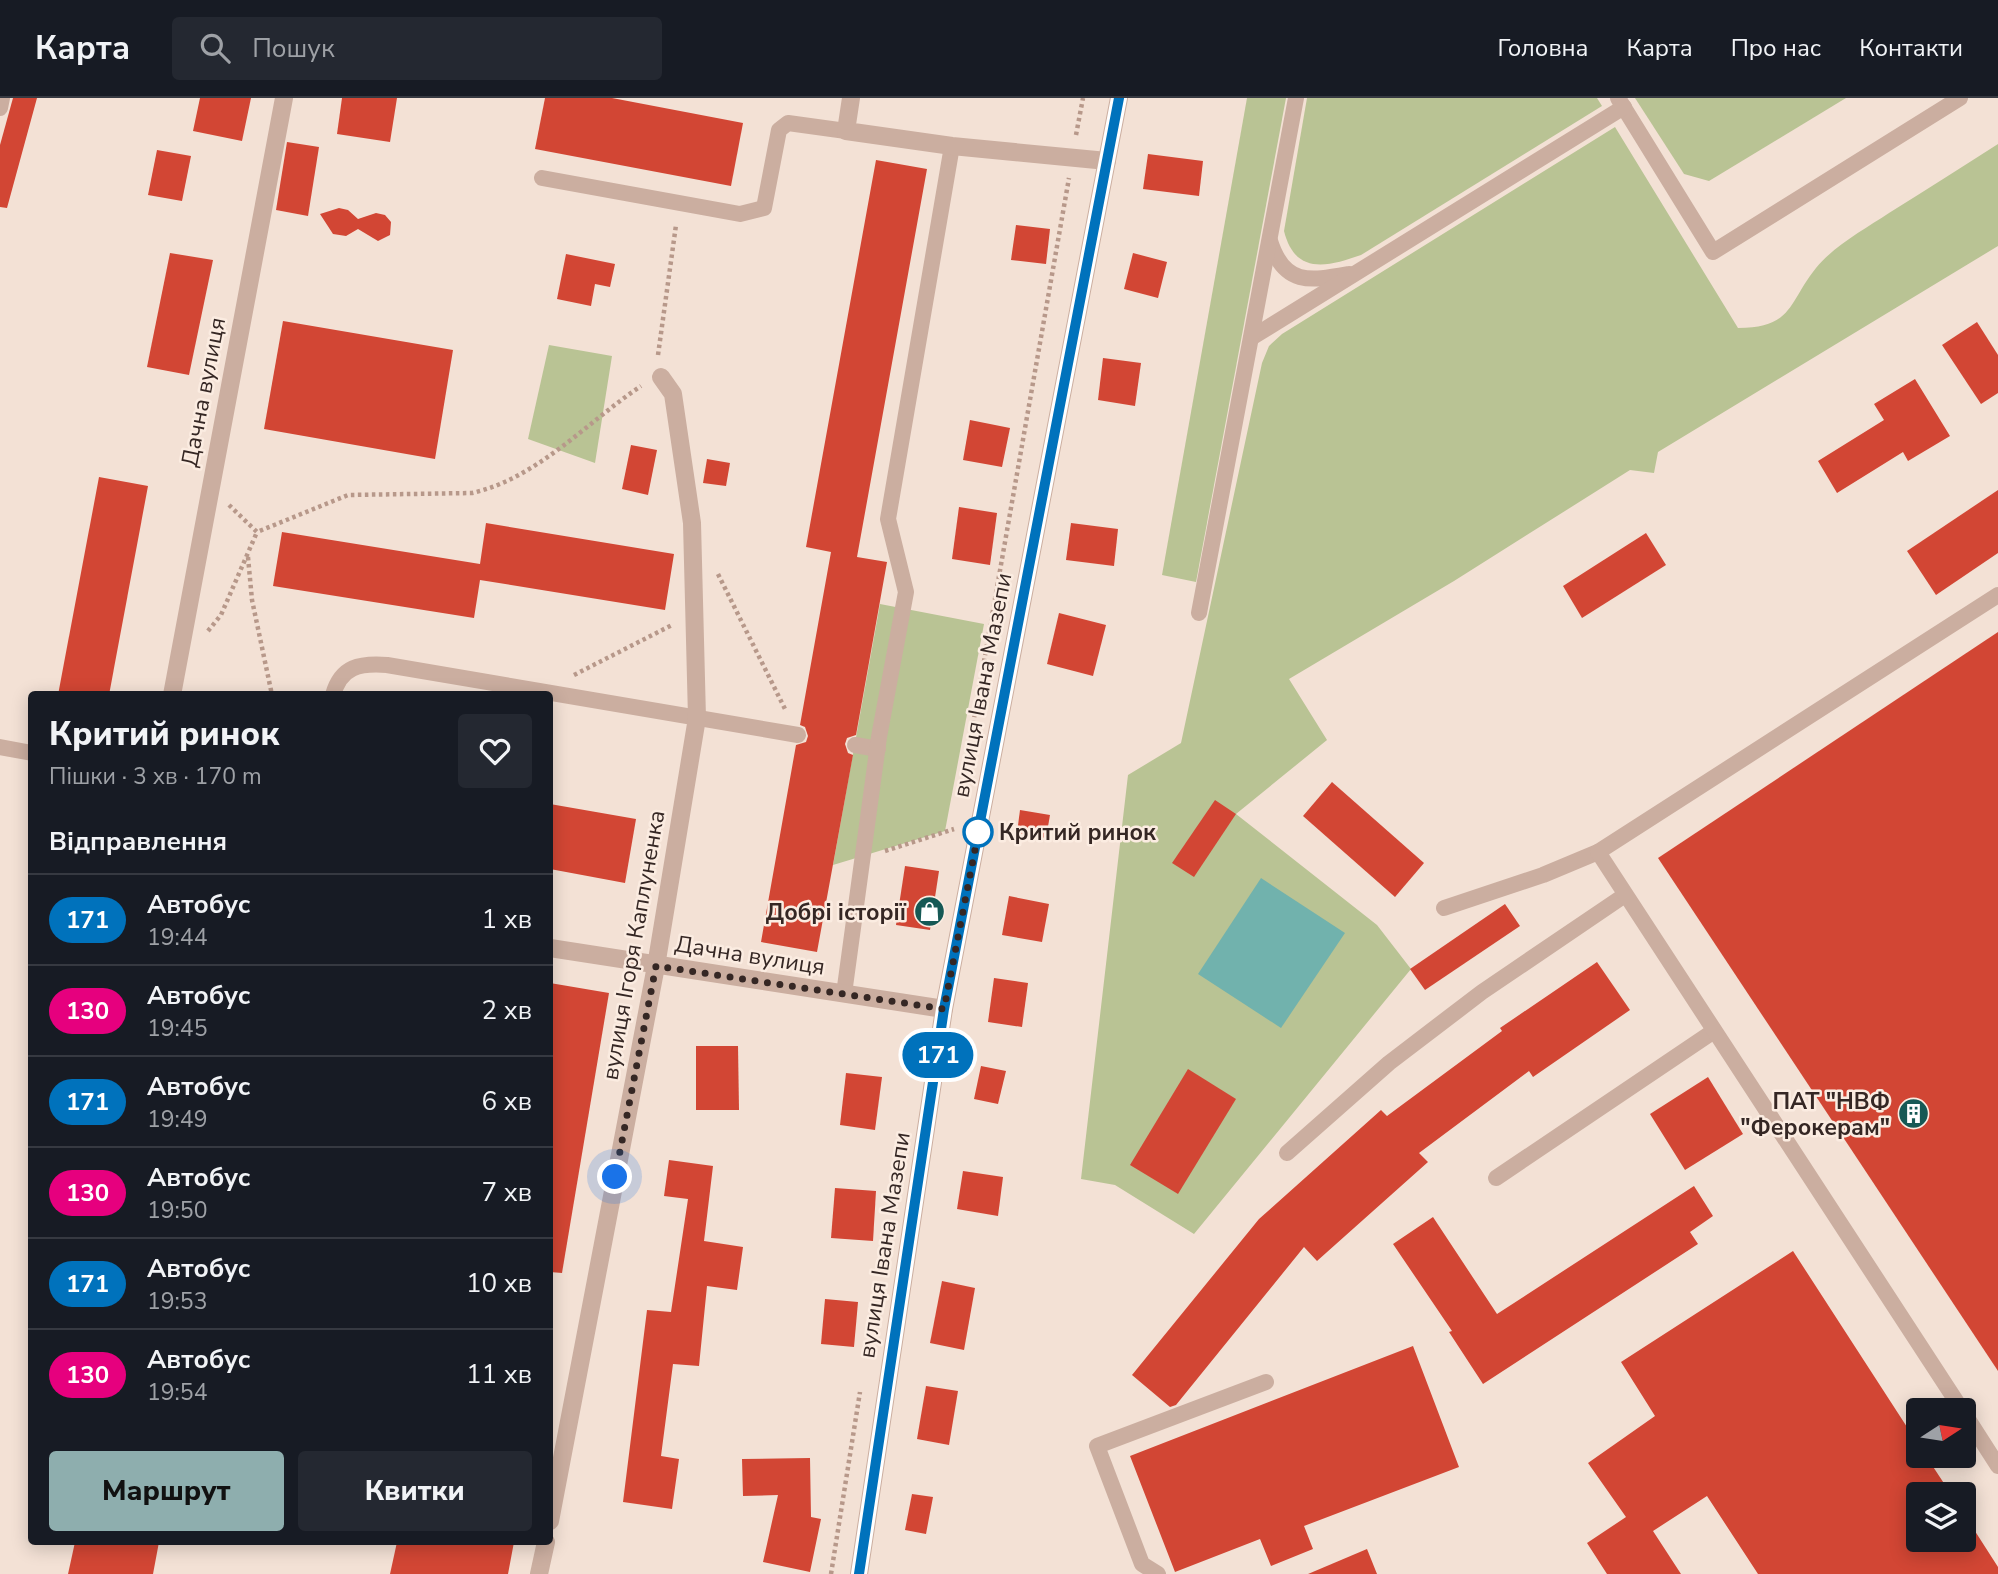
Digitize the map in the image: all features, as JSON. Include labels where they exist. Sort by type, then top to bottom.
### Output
[{"type":"street","name":"Дачна вулиця","points":[[173,691],[284,98]]},
{"type":"street","points":[[852,98],[846,131],[952,146],[1107,161]]},
{"type":"street","name":"вулиця Івана Мазепи","points":[[859,1574],[944,1009],[1119,98]]},
{"type":"street","name":"вулиця Ігоря Каплуненка","points":[[553,1505],[656,966],[697,718],[692,523],[673,394],[661,377]]},
{"type":"street","name":"Дачна вулиця","points":[[553,949],[944,1009]]},
{"type":"street","points":[[539,1574],[544,1545]]},
{"type":"lane","points":[[0,108],[2,98]]},
{"type":"lane","points":[[1199,614],[1296,98]]},
{"type":"lane","points":[[1251,338],[1621,103],[1713,251],[1960,98]]},
{"type":"lane","points":[[542,178],[740,214],[764,208],[779,130],[788,123],[846,131]]},
{"type":"lane","points":[[844,994],[878,749],[906,592],[888,519],[952,146]]},
{"type":"lane","points":[[1269,239],[1275,259],[1284,269],[1299,278],[1313,280],[1357,272]]},
{"type":"lane","points":[[1444,908],[1544,875],[1598,852],[1998,595]]},
{"type":"lane","points":[[334,691],[348,668],[364,663],[530,691]]},
{"type":"lane","points":[[553,695],[798,735]]},
{"type":"lane","points":[[855,745],[878,749]]},
{"type":"lane","points":[[0,747],[28,752]]},
{"type":"lane","points":[[1598,852],[1954,1398]]},
{"type":"lane","points":[[1287,1153],[1389,1063],[1482,992],[1626,895]]},
{"type":"lane","points":[[1496,1178],[1714,1031]]},
{"type":"lane","points":[[1158,1574],[1142,1563],[1097,1446],[1266,1382]]},
{"type":"lane","points":[[1976,1432],[1998,1466]]},
{"type":"path","points":[[179,657],[194,648],[221,615],[257,531],[348,495],[472,493],[492,488],[537,465],[608,408],[645,383],[661,377],[658,354],[661,322],[679,203]]},
{"type":"path","points":[[211,487],[257,531]]},
{"type":"path","points":[[248,556],[252,600],[271,691]]},
{"type":"path","points":[[717,573],[798,735]]},
{"type":"path","points":[[546,691],[696,612]]},
{"type":"path","points":[[863,858],[954,829]]},
{"type":"green space","points":[[1247,98],[1286,98],[1196,582],[1162,575]]},
{"type":"green space","points":[[1307,98],[1597,98],[1602,106],[1361,255],[1336,262],[1314,264],[1296,255],[1284,231]]},
{"type":"green space","points":[[1635,98],[1846,98],[1709,181],[1684,174]]},
{"type":"green space","points":[[1615,127],[1738,328],[1769,324],[1779,318],[1794,302],[1816,268],[1841,245],[1998,144],[1998,246],[1658,452],[1654,473],[1630,470],[1454,581],[1289,679],[1327,740],[1236,814],[1377,925],[1411,969],[1194,1234],[1115,1185],[1081,1179],[1128,775],[1181,743],[1262,363],[1269,346],[1282,334]]},
{"type":"green space","points":[[549,345],[612,356],[595,463],[528,439]]},
{"type":"green space","points":[[880,604],[984,624],[945,831],[833,865]]},
{"type":"water","points":[[1261,878],[1345,933],[1281,1028],[1198,974]]},
{"type":"building","points":[[13,98],[37,98],[7,208],[0,207],[0,145]]},
{"type":"building","points":[[200,98],[251,98],[242,141],[193,131]]},
{"type":"building","points":[[342,98],[397,98],[390,142],[337,134]]},
{"type":"building","points":[[545,98],[612,98],[743,123],[731,186],[535,149]]},
{"type":"building","points":[[287,142],[319,147],[308,216],[276,210]]},
{"type":"building","points":[[157,150],[191,156],[182,201],[148,195]]},
{"type":"building","points":[[1148,154],[1203,161],[1199,196],[1143,189]]},
{"type":"building","points":[[876,160],[927,169],[857,557],[887,562],[856,735],[847,738],[845,744],[848,753],[853,755],[817,952],[761,942],[796,745],[806,742],[808,736],[805,727],[800,725],[831,552],[806,547]]},
{"type":"building","points":[[339,208],[348,210],[358,219],[376,213],[385,215],[391,222],[390,235],[378,241],[358,229],[346,236],[333,234],[320,214]]},
{"type":"building","points":[[1016,225],[1050,229],[1046,264],[1011,260]]},
{"type":"building","points":[[170,253],[213,260],[189,375],[147,367]]},
{"type":"building","points":[[1133,253],[1167,262],[1158,298],[1124,289]]},
{"type":"building","points":[[566,254],[615,264],[610,287],[595,284],[591,306],[557,299]]},
{"type":"building","points":[[283,321],[453,350],[435,459],[264,429]]},
{"type":"building","points":[[1977,322],[1998,355],[1998,393],[1981,404],[1942,345]]},
{"type":"building","points":[[1103,358],[1141,363],[1135,406],[1098,400]]},
{"type":"building","points":[[1915,379],[1950,436],[1908,461],[1903,452],[1837,493],[1818,461],[1884,420],[1874,404]]},
{"type":"building","points":[[970,420],[1010,428],[1002,467],[963,460]]},
{"type":"building","points":[[631,445],[657,450],[648,495],[622,489]]},
{"type":"building","points":[[707,459],[730,463],[726,486],[703,483]]},
{"type":"building","points":[[99,477],[148,486],[110,691],[59,691]]},
{"type":"building","points":[[1998,490],[1998,553],[1936,595],[1907,551]]},
{"type":"building","points":[[959,507],[997,513],[990,565],[952,559]]},
{"type":"building","points":[[486,523],[674,554],[665,610],[480,580],[474,618],[273,586],[282,532],[480,564]]},
{"type":"building","points":[[1071,523],[1118,529],[1114,566],[1066,560]]},
{"type":"building","points":[[1646,533],[1666,565],[1582,618],[1563,586]]},
{"type":"building","points":[[1059,613],[1106,625],[1093,676],[1047,664]]},
{"type":"building","name":"ПАТ \"НВФ \"Ферокерам\"","points":[[1998,632],[1998,1371],[1658,858]]},
{"type":"building","points":[[1332,782],[1424,863],[1395,897],[1303,816]]},
{"type":"building","points":[[1215,800],[1236,814],[1194,877],[1172,863]]},
{"type":"building","points":[[553,805],[636,819],[625,883],[553,870]]},
{"type":"building","points":[[1020,810],[1050,815],[1046,838],[1017,833]]},
{"type":"building","points":[[905,866],[939,871],[930,930],[896,925]]},
{"type":"building","points":[[1009,896],[1049,904],[1042,942],[1002,935]]},
{"type":"building","points":[[1505,904],[1520,926],[1425,990],[1410,969]]},
{"type":"building","points":[[1597,962],[1630,1010],[1533,1077],[1529,1071],[1419,1153],[1428,1162],[1317,1261],[1304,1247],[1176,1405],[1170,1407],[1132,1375],[1259,1219],[1381,1110],[1387,1116],[1502,1031],[1500,1028]]},
{"type":"building","points":[[994,978],[1028,983],[1022,1027],[988,1022]]},
{"type":"building","points":[[553,984],[609,993],[562,1273],[553,1272]]},
{"type":"building","points":[[696,1046],[738,1046],[739,1110],[696,1110]]},
{"type":"building","points":[[981,1066],[1006,1071],[998,1104],[974,1099]]},
{"type":"building","points":[[1188,1069],[1236,1099],[1178,1194],[1130,1165]]},
{"type":"building","points":[[846,1073],[882,1077],[875,1130],[840,1125]]},
{"type":"building","points":[[1708,1077],[1743,1134],[1685,1170],[1650,1114]]},
{"type":"building","points":[[669,1160],[713,1166],[704,1241],[743,1247],[737,1290],[707,1286],[699,1366],[673,1364],[661,1456],[679,1459],[672,1509],[623,1502],[647,1310],[671,1312],[688,1199],[664,1196]]},
{"type":"building","points":[[963,1171],[1003,1177],[998,1216],[957,1209]]},
{"type":"building","points":[[1694,1186],[1713,1216],[1690,1232],[1698,1244],[1483,1384],[1449,1332],[1452,1331],[1393,1244],[1433,1217],[1497,1314]]},
{"type":"building","points":[[835,1188],[876,1191],[873,1241],[831,1238]]},
{"type":"building","points":[[1793,1251],[1906,1425],[1906,1468],[1934,1468],[1943,1482],[1906,1482],[1906,1552],[1976,1552],[1976,1533],[1998,1567],[1998,1574],[1758,1574],[1707,1496],[1653,1531],[1681,1574],[1607,1574],[1587,1543],[1626,1517],[1588,1463],[1655,1416],[1621,1362]]},
{"type":"building","points":[[942,1281],[975,1288],[964,1350],[930,1343]]},
{"type":"building","points":[[825,1299],[858,1302],[854,1347],[821,1344]]},
{"type":"building","points":[[1413,1346],[1459,1467],[1304,1526],[1313,1549],[1271,1566],[1260,1539],[1175,1572],[1130,1456]]},
{"type":"building","points":[[926,1386],[958,1391],[949,1445],[917,1439]]},
{"type":"building","points":[[810,1458],[811,1517],[821,1519],[810,1572],[763,1562],[778,1495],[743,1496],[742,1459]]},
{"type":"building","points":[[912,1494],[933,1497],[926,1534],[905,1530]]},
{"type":"building","points":[[74,1545],[158,1545],[153,1574],[68,1574]]},
{"type":"building","points":[[396,1545],[513,1545],[508,1574],[390,1574]]},
{"type":"building","points":[[1367,1549],[1377,1574],[1308,1574]]},
{"type":"bus line","name":"171","points":[[859,1574],[944,1009],[1119,98]]},
{"type":"place","name":"Критий ринок","points":[[978,832]]},
{"type":"place","name":"Добрі історії","points":[[929,912]]},
{"type":"place","name":"ПАТ \"НВФ \"Ферокерам\"","points":[[1913,1114]]},
{"type":"route","points":[[615,1177],[656,966],[944,1009],[980,824],[978,832]]}]
